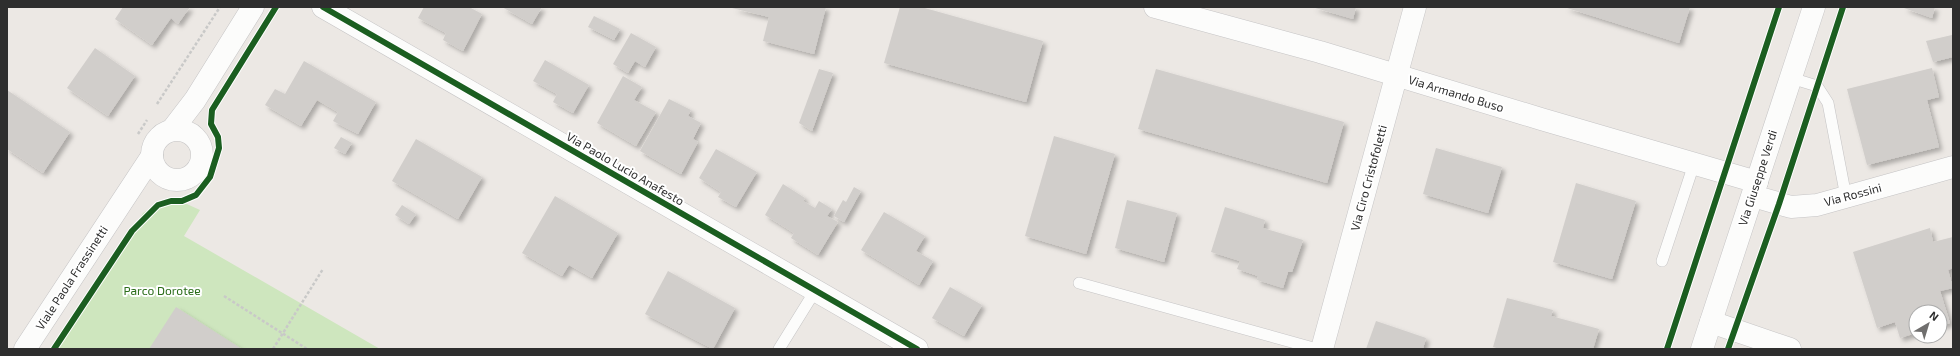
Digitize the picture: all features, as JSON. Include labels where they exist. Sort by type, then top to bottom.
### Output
[{"type":"street","points":[[194,101],[197,140],[201,150],[202,162],[193,175],[179,180],[164,176],[154,165],[152,156],[153,147],[157,140],[172,130],[194,101],[252,7]]},
{"type":"street","name":"Via Paolo Lucio Anafesto","points":[[323,7],[917,349]]},
{"type":"street","name":"Via Armando Buso","points":[[1155,7],[1320,52],[1694,164],[1755,189]]},
{"type":"street","name":"Via Ciro Cristofoletti","points":[[1322,349],[1415,7]]},
{"type":"street","name":"Via Giuseppe Verdi","points":[[1702,349],[1814,7]]},
{"type":"street","points":[[172,130],[187,132],[197,140]]},
{"type":"street","name":"Viale Paola Frassinetti","points":[[25,349],[120,207],[152,156]]},
{"type":"street","name":"Via Rossini","points":[[1755,189],[1791,207],[1817,205],[1953,167]]},
{"type":"street","name":"Viale Paola Frassinetti","points":[[120,207],[164,176]]},
{"type":"street","points":[[1711,322],[1790,349]]},
{"type":"lane","points":[[1791,78],[1817,86],[1828,103],[1846,197]]},
{"type":"lane","points":[[1662,261],[1694,164]]},
{"type":"lane","points":[[1079,283],[1318,349]]},
{"type":"lane","points":[[779,349],[815,291]]},
{"type":"path","points":[[273,349],[323,269]]},
{"type":"path","points":[[224,296],[307,349]]},
{"type":"green space","name":"Parco Dorotee","points":[[161,201],[180,201],[200,210],[184,236],[380,349],[57,349],[143,213]]},
{"type":"building","points":[[123,7],[190,7],[178,24],[171,18],[152,45],[115,19]]},
{"type":"building","points":[[424,7],[469,7],[482,14],[463,51],[443,40],[446,33],[418,18]]},
{"type":"building","points":[[502,7],[542,7],[532,24]]},
{"type":"building","points":[[826,7],[814,54],[763,41],[769,17],[732,8]]},
{"type":"building","points":[[900,7],[921,7],[1043,41],[1026,102],[884,63]]},
{"type":"building","points":[[1312,7],[1356,7],[1353,19]]},
{"type":"building","points":[[1564,7],[1690,7],[1679,43]]},
{"type":"building","points":[[1935,7],[1932,18],[1904,8]]},
{"type":"building","points":[[594,16],[620,29],[614,40],[588,27]]},
{"type":"building","points":[[631,33],[656,47],[645,67],[635,61],[628,73],[613,64]]},
{"type":"building","points":[[1952,35],[1953,57],[1933,62],[1926,41]]},
{"type":"building","points":[[95,48],[135,76],[108,116],[67,88]]},
{"type":"building","points":[[545,60],[589,85],[573,113],[553,102],[557,94],[533,81]]},
{"type":"building","points":[[304,61],[376,102],[358,134],[333,121],[338,112],[317,100],[301,126],[265,105],[275,89],[285,94]]},
{"type":"building","points":[[1932,68],[1939,97],[1927,100],[1939,147],[1867,165],[1847,89]]},
{"type":"building","points":[[819,69],[833,73],[812,131],[799,123]]},
{"type":"building","points":[[1156,69],[1344,122],[1327,183],[1138,129]]},
{"type":"building","points":[[623,76],[642,87],[634,100],[656,112],[636,146],[597,123]]},
{"type":"building","points":[[7,90],[70,132],[43,173],[7,149]]},
{"type":"building","points":[[669,99],[691,110],[688,116],[701,123],[693,139],[698,142],[681,174],[640,151]]},
{"type":"building","points":[[1054,136],[1115,154],[1086,254],[1025,236]]},
{"type":"building","points":[[341,137],[352,143],[345,154],[334,148]]},
{"type":"building","points":[[416,139],[482,177],[458,219],[392,181]]},
{"type":"building","points":[[1436,148],[1502,167],[1488,213],[1423,194]]},
{"type":"building","points":[[716,149],[757,172],[736,207],[718,197],[721,192],[699,178]]},
{"type":"building","points":[[1576,183],[1636,201],[1612,279],[1553,262]]},
{"type":"building","points":[[783,184],[805,198],[803,201],[815,208],[819,201],[832,209],[827,216],[838,222],[818,255],[791,238],[794,233],[765,215]]},
{"type":"building","points":[[854,187],[861,191],[844,222],[834,216],[843,200],[846,202]]},
{"type":"building","points":[[555,196],[618,233],[592,278],[569,265],[562,276],[522,253]]},
{"type":"building","points":[[1127,200],[1177,213],[1164,262],[1115,248]]},
{"type":"building","points":[[402,205],[416,214],[409,224],[395,215]]},
{"type":"building","points":[[1225,207],[1265,220],[1263,228],[1303,240],[1292,272],[1288,272],[1283,288],[1257,280],[1258,276],[1237,269],[1240,261],[1211,252]]},
{"type":"building","points":[[884,212],[925,236],[916,251],[933,261],[919,285],[861,250]]},
{"type":"building","points":[[1930,228],[1933,242],[1953,237],[1953,268],[1948,270],[1953,288],[1940,291],[1944,304],[1908,304],[1908,336],[1900,338],[1895,322],[1877,328],[1853,252]]},
{"type":"building","points":[[668,271],[735,308],[713,349],[645,314]]},
{"type":"building","points":[[950,287],[982,305],[964,336],[932,318]]},
{"type":"building","points":[[1507,298],[1553,310],[1551,316],[1599,329],[1593,349],[1500,349],[1493,347]]},
{"type":"building","points":[[176,307],[242,349],[149,349]]},
{"type":"building","points":[[1376,321],[1426,338],[1423,349],[1366,349]]},
{"type":"cycle path","points":[[54,349],[132,231],[158,205],[171,201],[182,201],[196,195],[210,177],[219,148],[218,137],[211,124],[212,110],[276,7]]},
{"type":"cycle path","points":[[323,7],[917,349]]},
{"type":"cycle path","points":[[1667,349],[1779,7]]},
{"type":"cycle path","points":[[1728,349],[1779,204],[1843,7]]}]
